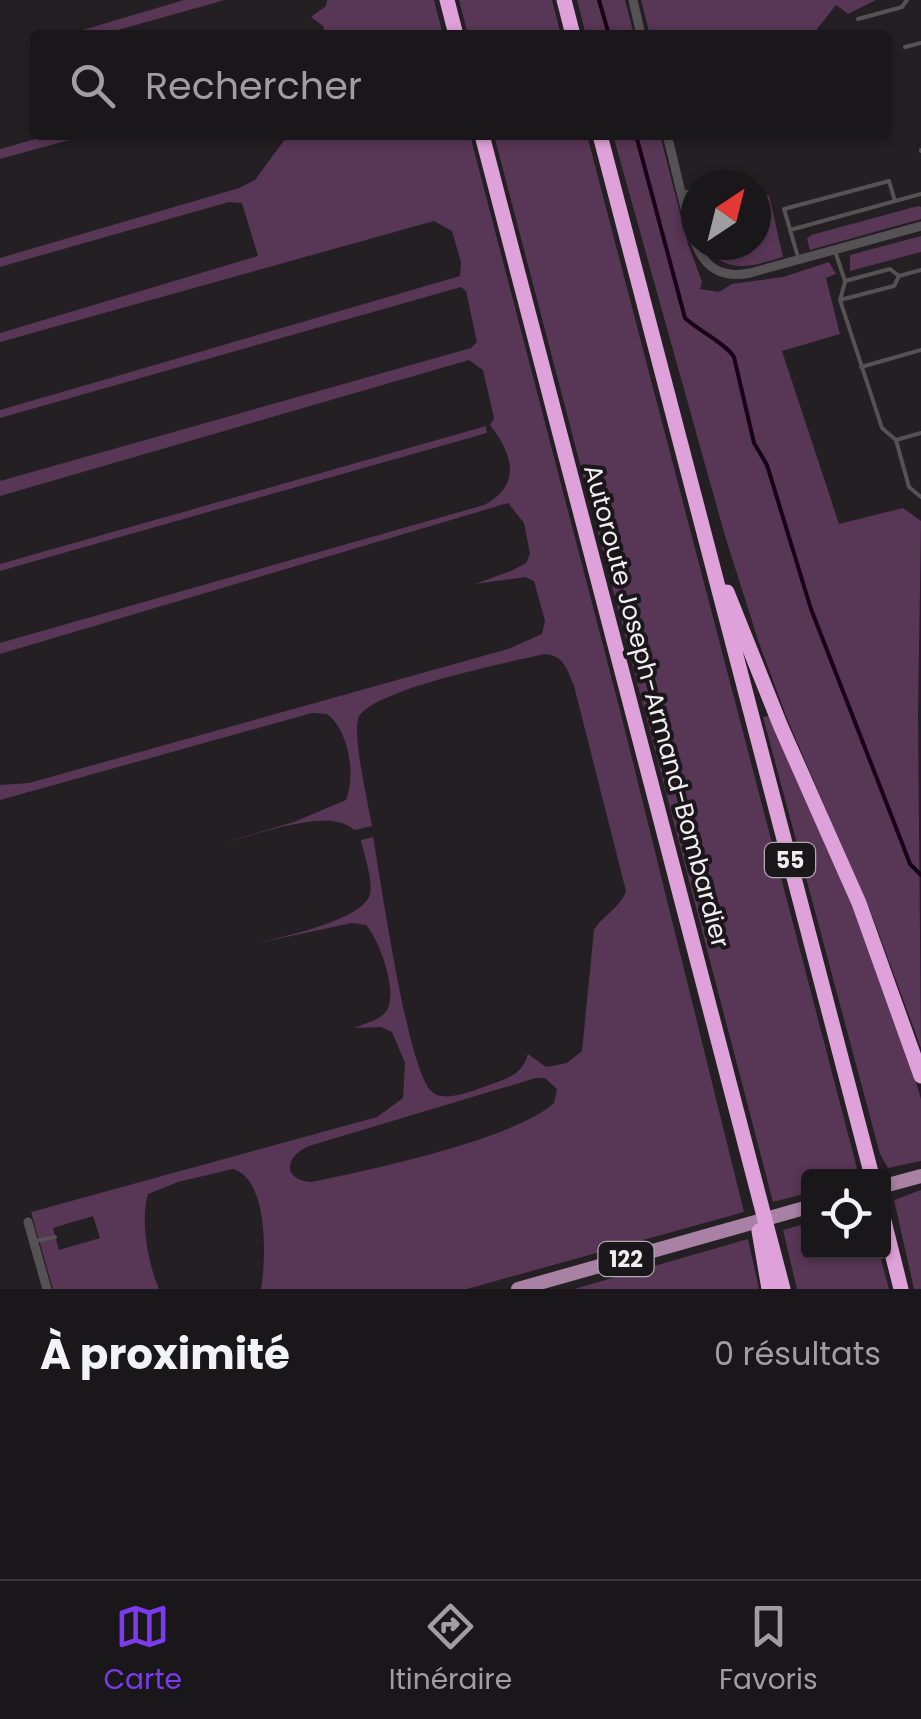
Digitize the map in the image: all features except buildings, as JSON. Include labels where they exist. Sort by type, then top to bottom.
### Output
[{"type":"highway","points":[[447,0],[455,30]]},
{"type":"highway","points":[[564,0],[572,30]]},
{"type":"highway","name":"Autoroute Joseph-Armand-Bombardier","points":[[483,140],[783,1289]]},
{"type":"highway","name":"55","points":[[601,140],[870,1169]]},
{"type":"highway","points":[[707,544],[781,727],[866,919],[921,1076]]},
{"type":"highway","points":[[741,1128],[769,1289]]},
{"type":"highway","points":[[891,1250],[901,1289]]},
{"type":"main road","points":[[891,1184],[921,1176]]},
{"type":"main road","name":"122","points":[[518,1289],[801,1210]]},
{"type":"street","points":[[632,0],[641,30]]},
{"type":"street","points":[[668,140],[681,189]]},
{"type":"street","points":[[705,260],[714,270],[742,275],[921,226]]},
{"type":"street","points":[[28,1222],[46,1289]]},
{"type":"lane","points":[[858,19],[902,7],[907,0]]},
{"type":"lane","points":[[906,48],[921,43]]},
{"type":"lane","points":[[799,260],[784,209],[888,181],[895,201]]},
{"type":"lane","points":[[790,230],[921,194]]},
{"type":"lane","points":[[835,250],[845,282],[840,300],[882,428],[896,440],[909,486],[921,497]]},
{"type":"lane","points":[[845,282],[890,269],[899,276]]},
{"type":"lane","points":[[840,300],[894,286],[899,276],[921,270]]},
{"type":"lane","points":[[861,367],[921,350]]},
{"type":"lane","points":[[896,440],[921,433]]},
{"type":"lane","points":[[34,1242],[55,1236]]},
{"type":"shaded area","points":[[184,0],[225,0],[118,30],[83,30]]},
{"type":"shaded area","points":[[327,0],[434,0],[442,30],[324,30],[311,17],[326,6]]},
{"type":"shaded area","points":[[459,0],[552,0],[560,30],[467,30]]},
{"type":"shaded area","points":[[577,0],[625,0],[633,30],[585,30]]},
{"type":"shaded area","points":[[641,0],[876,0],[848,14],[836,5],[817,30],[649,30]]},
{"type":"shaded area","points":[[32,140],[69,140],[0,159],[0,149]]},
{"type":"shaded area","points":[[284,140],[471,140],[622,718],[744,1212],[467,1289],[261,1289],[264,1241],[259,1204],[245,1176],[233,1169],[178,1182],[148,1194],[146,1242],[159,1289],[53,1289],[31,1212],[377,1117],[403,1098],[405,1063],[392,1032],[381,1027],[354,1028],[382,1015],[390,1000],[385,965],[366,925],[352,923],[258,943],[320,926],[364,903],[370,894],[370,881],[361,840],[373,837],[413,1047],[422,1075],[437,1095],[467,1093],[508,1078],[522,1067],[528,1054],[546,1067],[567,1063],[582,1051],[594,930],[626,891],[574,686],[564,664],[551,655],[442,679],[367,708],[358,719],[357,728],[372,826],[354,830],[343,823],[311,821],[226,842],[294,822],[346,800],[350,779],[348,754],[341,731],[327,714],[312,713],[0,800],[0,785],[29,783],[508,649],[542,634],[545,621],[534,581],[525,577],[475,584],[526,563],[530,554],[524,523],[508,503],[0,654],[0,643],[484,505],[496,497],[509,479],[508,458],[490,425],[494,418],[483,370],[469,360],[0,496],[0,481],[471,348],[477,342],[466,291],[461,287],[0,418],[0,410],[460,276],[461,262],[452,231],[434,221],[0,342],[0,333],[258,256],[242,203],[229,202],[0,267],[0,258],[255,180]],"holes":[[[545,1078],[557,1089],[554,1103],[507,1129],[438,1152],[310,1182],[300,1180],[291,1171],[292,1160],[309,1146]],[[93,1216],[100,1238],[59,1250],[53,1228]]]},
{"type":"shaded area","points":[[495,140],[588,140],[857,1169],[801,1169],[801,1195],[773,1202]]},
{"type":"shaded area","points":[[614,140],[661,140],[681,217],[681,260],[694,260],[702,282],[700,289],[719,292],[732,284],[783,277],[829,262],[836,274],[826,278],[840,334],[782,351],[839,524],[903,508],[921,521],[921,1048],[873,918],[788,721],[725,536]]},
{"type":"shaded area","points":[[771,204],[783,257],[761,263],[740,266],[722,261],[771,260]]},
{"type":"shaded area","points":[[918,206],[921,219],[810,250],[807,239],[811,235]]},
{"type":"shaded area","points":[[921,236],[921,252],[850,271],[850,255]]},
{"type":"shaded area","points":[[486,426],[487,433],[0,571],[0,564]]},
{"type":"shaded area","points":[[770,716],[855,908],[900,1029],[921,1099],[921,1161],[888,1168],[880,1154],[763,717]]},
{"type":"shaded area","points":[[921,1190],[921,1289],[914,1289],[894,1200]]},
{"type":"shaded area","points":[[801,1225],[801,1259],[881,1259],[889,1289],[797,1289],[783,1230]]},
{"type":"shaded area","points":[[748,1239],[759,1289],[574,1289]]},
{"type":"waterway","points":[[599,0],[608,30]]},
{"type":"waterway","points":[[637,140],[685,318],[734,357],[754,443],[767,465],[811,609],[910,864],[921,875]]}]
